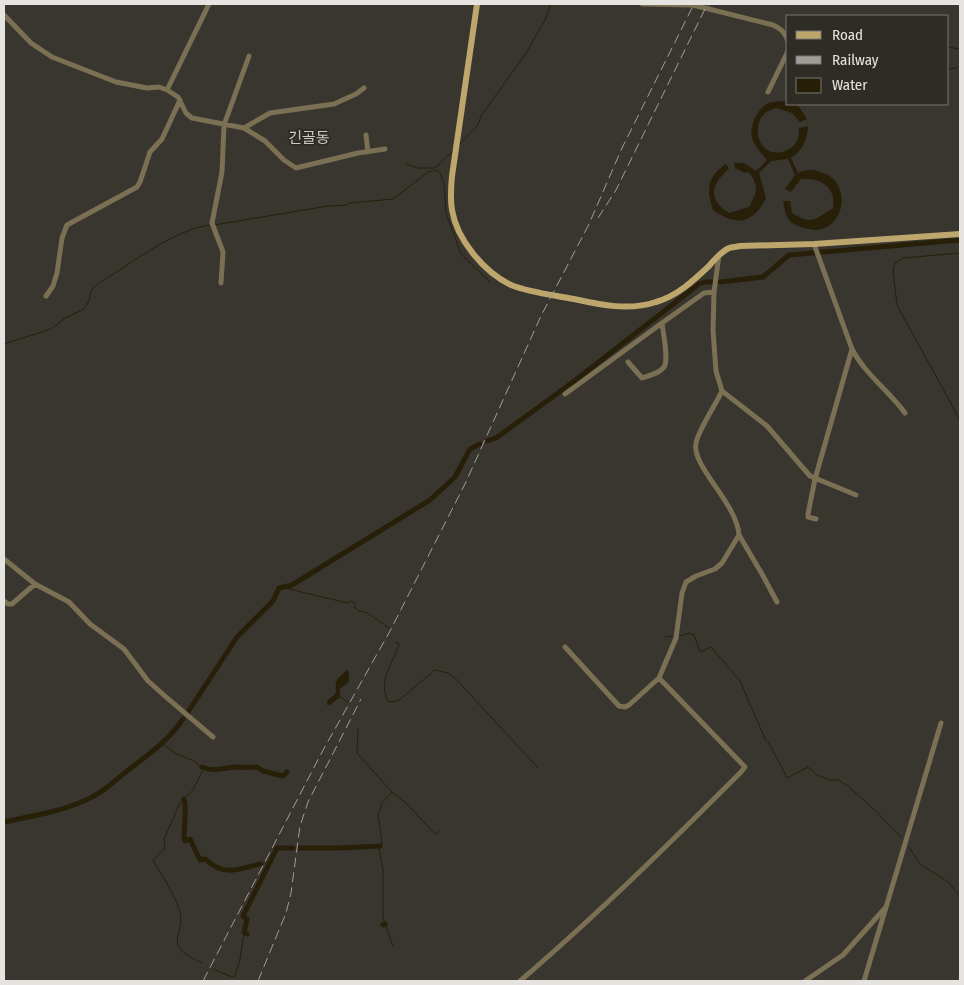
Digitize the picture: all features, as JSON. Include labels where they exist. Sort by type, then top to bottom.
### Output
[{"type":"main road","points":[[477,4],[452,176],[451,202],[454,218],[471,250],[499,278],[524,289],[594,303],[627,307],[656,303],[677,293],[688,286],[719,255],[728,249],[740,246],[814,244],[960,234]]},
{"type":"street","points":[[167,90],[209,4]]},
{"type":"street","points":[[642,4],[703,6],[773,25],[781,29],[786,36]]},
{"type":"street","points":[[4,15],[36,47],[57,59],[116,82],[167,90],[180,100],[186,113],[192,118],[244,128],[265,141],[284,160],[296,168],[385,149]]},
{"type":"street","points":[[768,92],[786,54]]},
{"type":"street","points":[[221,283],[223,252],[212,223],[222,172],[224,125],[248,56]]},
{"type":"street","points":[[244,128],[270,113],[334,104],[356,94],[364,88]]},
{"type":"street","points":[[46,296],[53,286],[57,273],[62,238],[67,225],[137,187],[150,152],[162,138],[180,100]]},
{"type":"street","points":[[366,135],[368,152]]},
{"type":"street","points":[[814,244],[856,358],[892,396],[905,413]]},
{"type":"street","points":[[719,255],[714,292],[713,330],[716,371],[722,392],[767,426],[801,467],[815,479],[856,495]]},
{"type":"street","points":[[566,394],[704,293],[714,292]]},
{"type":"street","points":[[628,362],[642,378],[656,373],[664,367],[666,361],[662,323]]},
{"type":"street","points":[[816,519],[808,517],[815,479],[852,349]]},
{"type":"street","points":[[722,392],[696,441],[695,452],[700,463],[729,505],[738,525],[739,535],[777,602]]},
{"type":"street","points":[[565,647],[614,701],[622,707],[629,705],[659,678],[676,638],[686,582],[715,569],[722,563],[739,535]]},
{"type":"street","points":[[4,559],[35,584],[69,602],[90,624],[124,650],[148,681],[213,737]]},
{"type":"street","points":[[4,601],[12,604],[35,584]]},
{"type":"street","points":[[520,981],[664,849],[745,767],[659,678]]},
{"type":"street","points":[[864,981],[941,723]]},
{"type":"street","points":[[806,981],[843,955],[887,906]]},
{"type":"water","points":[[786,101],[786,105],[798,105],[807,119],[800,122],[792,113],[776,108],[765,113],[760,120],[758,135],[765,148],[771,152],[778,153],[787,150],[795,144],[799,128],[808,126],[804,144],[791,158],[798,173],[806,170],[817,171],[829,176],[840,189],[842,198],[838,215],[833,222],[823,229],[812,230],[799,226],[791,222],[785,212],[783,201],[790,201],[792,213],[809,220],[818,218],[833,208],[832,194],[826,185],[821,182],[801,179],[791,192],[785,189],[795,175],[788,159],[771,161],[759,173],[766,198],[755,214],[743,220],[736,220],[729,219],[713,210],[709,196],[710,184],[715,174],[726,164],[729,169],[715,186],[714,191],[717,202],[729,213],[749,207],[754,197],[756,185],[748,172],[745,173],[735,168],[734,163],[744,163],[756,171],[767,160],[754,144],[751,133],[758,113],[768,103]]},
{"type":"water","points":[[347,670],[349,672],[349,682],[340,689],[340,697],[330,705],[327,705],[327,701],[336,693],[337,680]]},
{"type":"waterway","points":[[459,145],[478,125],[481,116],[526,53],[545,20],[551,4]]},
{"type":"waterway","points":[[949,47],[960,49]]},
{"type":"waterway","points":[[949,69],[960,66]]},
{"type":"waterway","points":[[406,164],[417,168],[435,168],[453,151]]},
{"type":"waterway","points":[[214,225],[328,206],[393,199],[428,172],[437,170],[444,184],[446,213],[461,254],[490,282]]},
{"type":"waterway","points":[[4,344],[51,329],[65,318],[84,309],[89,301],[91,290],[99,283],[167,241],[196,228],[210,225]]},
{"type":"waterway","points":[[720,282],[763,277],[789,255],[960,240]]},
{"type":"waterway","points":[[960,253],[903,258],[895,263],[893,271],[897,305],[960,420]]},
{"type":"waterway","points":[[487,441],[496,438],[573,382],[699,284],[712,282]]},
{"type":"waterway","points":[[188,712],[237,637],[273,601],[279,588],[292,585],[430,500],[455,477],[470,449],[480,444]]},
{"type":"waterway","points":[[287,588],[348,603],[351,601],[355,603],[355,608],[359,611],[366,612],[389,628]]},
{"type":"waterway","points":[[680,636],[689,633],[694,635],[700,652],[711,647],[740,681],[766,741],[769,743],[787,778],[808,767],[817,775],[830,780],[838,780],[848,786],[879,814],[901,837]]},
{"type":"waterway","points":[[665,637],[672,636]]},
{"type":"waterway","points":[[395,642],[399,644],[387,673],[384,687],[385,695],[389,702],[398,701],[435,670],[448,673],[456,679],[538,768]]},
{"type":"waterway","points":[[340,697],[348,702]]},
{"type":"waterway","points":[[4,822],[66,808],[97,794],[158,747],[183,719]]},
{"type":"waterway","points":[[358,729],[357,753],[392,792],[382,803],[378,815],[382,843],[379,848],[383,870],[383,918],[393,946]]},
{"type":"waterway","points":[[164,745],[176,754],[195,761],[203,770],[193,790],[180,803],[164,839],[164,850],[153,860],[178,905],[181,922],[177,939],[178,945],[185,954],[202,963]]},
{"type":"waterway","points":[[202,767],[215,769],[257,767],[263,771],[283,776],[287,772]]},
{"type":"waterway","points":[[392,792],[408,805],[435,834],[438,832]]},
{"type":"waterway","points":[[184,799],[184,838],[185,841],[190,839],[200,860],[205,859],[223,870],[240,869],[261,864]]},
{"type":"waterway","points":[[300,848],[380,846]]},
{"type":"waterway","points":[[909,847],[920,864],[948,882],[960,896]]},
{"type":"waterway","points":[[247,934],[244,932],[247,919],[243,916],[277,848],[293,848]]},
{"type":"waterway","points":[[213,969],[232,977],[235,976],[244,932]]},
{"type":"railway","points":[[203,981],[322,752],[390,631],[465,484],[541,316],[589,224],[622,148],[694,4]]},
{"type":"railway","points":[[598,218],[616,190],[705,9],[710,4]]},
{"type":"railway","points":[[258,981],[286,913],[291,893],[300,826],[308,802],[361,699]]},
{"type":"district","name":"긴골동","points":[[309,138]]}]
